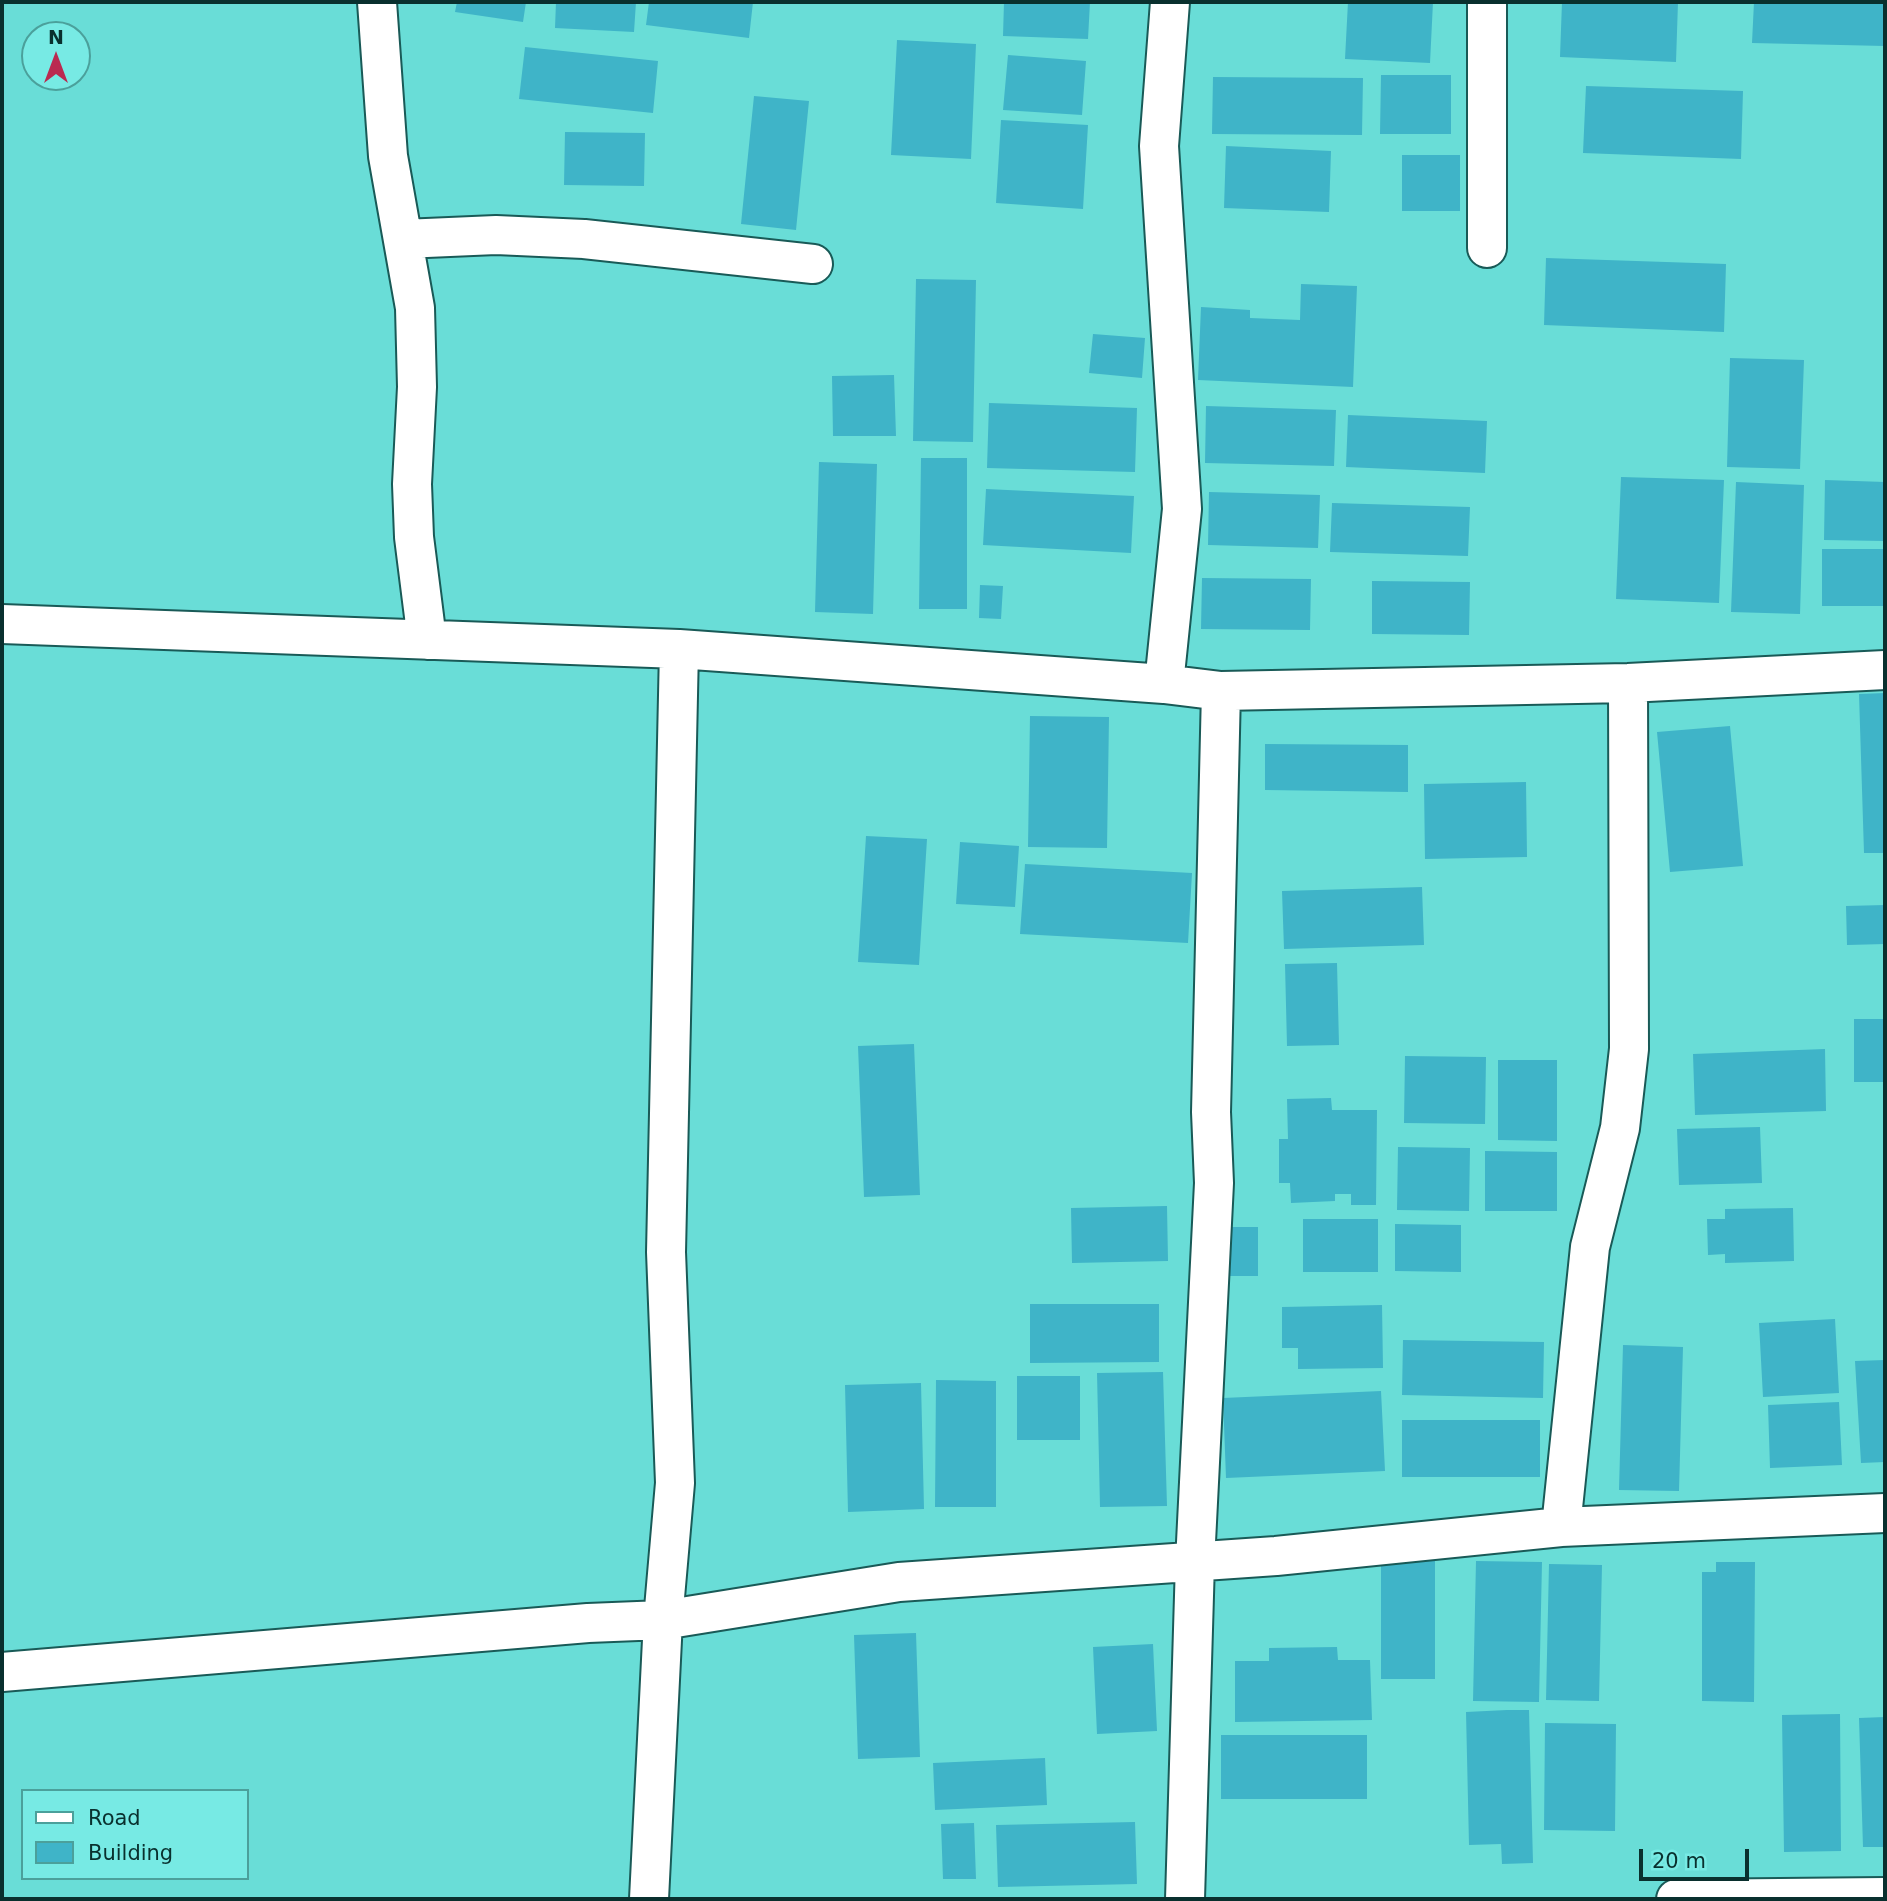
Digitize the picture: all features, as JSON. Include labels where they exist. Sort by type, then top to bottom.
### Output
[{"type":"street","points":[[377,2],[388,156],[415,308],[418,387],[412,484],[414,537],[427,640]]},
{"type":"street","points":[[1164,684],[1182,509],[1159,146],[1170,2]]},
{"type":"street","points":[[1487,2],[1487,248]]},
{"type":"street","points":[[403,239],[496,235],[584,239],[813,264]]},
{"type":"street","points":[[2,624],[680,649],[1164,684],[1220,691],[1628,683],[1885,670]]},
{"type":"street","points":[[649,1899],[663,1620],[675,1483],[666,1252],[680,649]]},
{"type":"street","points":[[1561,1527],[1590,1247],[1620,1128],[1629,1049],[1628,683]]},
{"type":"street","points":[[1185,1899],[1195,1562],[1214,1182],[1211,1112],[1220,691]]},
{"type":"street","points":[[2,1672],[588,1623],[663,1620],[899,1582],[1195,1562],[1561,1527],[1885,1513]]},
{"type":"street","points":[[1676,1899],[1882,1897]]},
{"type":"building","points":[[457,2],[526,2],[523,22],[455,12]]},
{"type":"building","points":[[556,2],[636,2],[634,32],[555,28]]},
{"type":"building","points":[[649,2],[753,2],[749,38],[646,25]]},
{"type":"building","points":[[1004,2],[1090,2],[1088,39],[1003,36]]},
{"type":"building","points":[[1348,2],[1433,2],[1430,63],[1345,59]]},
{"type":"building","points":[[1562,2],[1678,2],[1676,62],[1560,57]]},
{"type":"building","points":[[1754,2],[1885,2],[1885,46],[1752,43]]},
{"type":"building","points":[[897,40],[976,44],[971,159],[891,155]]},
{"type":"building","points":[[525,47],[658,61],[653,113],[519,99]]},
{"type":"building","points":[[1008,55],[1086,61],[1082,115],[1003,110]]},
{"type":"building","points":[[1381,75],[1451,75],[1451,134],[1380,134]]},
{"type":"building","points":[[1213,77],[1363,78],[1362,135],[1212,134]]},
{"type":"building","points":[[1586,86],[1743,91],[1741,159],[1583,153]]},
{"type":"building","points":[[754,96],[809,101],[796,230],[741,224]]},
{"type":"building","points":[[1001,120],[1088,125],[1083,209],[996,203]]},
{"type":"building","points":[[565,132],[645,133],[644,186],[564,185]]},
{"type":"building","points":[[1226,146],[1331,151],[1329,212],[1224,208]]},
{"type":"building","points":[[1402,155],[1460,155],[1460,211],[1402,211]]},
{"type":"building","points":[[1546,258],[1726,264],[1724,332],[1544,325]]},
{"type":"building","points":[[916,279],[976,280],[973,442],[913,441]]},
{"type":"building","points":[[1301,284],[1357,286],[1353,387],[1198,380],[1201,307],[1250,310],[1250,318],[1300,320]]},
{"type":"building","points":[[1093,334],[1145,338],[1142,378],[1089,373]]},
{"type":"building","points":[[1730,358],[1804,360],[1800,469],[1727,467]]},
{"type":"building","points":[[894,375],[896,436],[833,436],[832,376]]},
{"type":"building","points":[[989,403],[1137,408],[1135,472],[987,468]]},
{"type":"building","points":[[1206,406],[1336,410],[1334,466],[1205,463]]},
{"type":"building","points":[[1348,415],[1487,421],[1485,473],[1346,467]]},
{"type":"building","points":[[921,458],[967,458],[967,609],[919,609]]},
{"type":"building","points":[[819,462],[877,464],[873,614],[815,612]]},
{"type":"building","points":[[1621,477],[1724,480],[1719,603],[1616,599]]},
{"type":"building","points":[[1825,480],[1885,482],[1885,541],[1824,540]]},
{"type":"building","points":[[1736,482],[1804,485],[1800,614],[1731,612]]},
{"type":"building","points":[[986,489],[1134,496],[1131,553],[983,545]]},
{"type":"building","points":[[1209,492],[1320,495],[1318,548],[1208,545]]},
{"type":"building","points":[[1332,503],[1470,507],[1468,556],[1330,552]]},
{"type":"building","points":[[1822,549],[1885,549],[1885,606],[1822,606]]},
{"type":"building","points":[[1202,578],[1311,579],[1310,630],[1201,629]]},
{"type":"building","points":[[1372,581],[1470,582],[1469,635],[1372,634]]},
{"type":"building","points":[[980,585],[1003,586],[1001,619],[979,618]]},
{"type":"building","points":[[1885,693],[1885,853],[1864,853],[1859,694]]},
{"type":"building","points":[[1030,716],[1109,717],[1107,848],[1028,847]]},
{"type":"building","points":[[1730,726],[1743,866],[1670,872],[1657,732]]},
{"type":"building","points":[[1265,744],[1408,745],[1408,792],[1265,790]]},
{"type":"building","points":[[1526,782],[1527,857],[1425,859],[1424,784]]},
{"type":"building","points":[[866,836],[927,839],[919,965],[858,962]]},
{"type":"building","points":[[960,842],[1019,846],[1015,907],[956,904]]},
{"type":"building","points":[[1025,864],[1192,873],[1188,943],[1020,934]]},
{"type":"building","points":[[1422,887],[1424,945],[1284,949],[1282,891]]},
{"type":"building","points":[[1885,905],[1885,944],[1847,945],[1846,906]]},
{"type":"building","points":[[1337,963],[1339,1045],[1287,1046],[1285,964]]},
{"type":"building","points":[[1854,1019],[1885,1019],[1885,1082],[1854,1082]]},
{"type":"building","points":[[914,1044],[920,1195],[864,1197],[858,1046]]},
{"type":"building","points":[[1825,1049],[1826,1111],[1695,1115],[1693,1054]]},
{"type":"building","points":[[1405,1056],[1486,1057],[1485,1124],[1404,1123]]},
{"type":"building","points":[[1498,1060],[1557,1060],[1557,1141],[1498,1140]]},
{"type":"building","points":[[1331,1098],[1332,1110],[1377,1110],[1376,1205],[1351,1205],[1351,1194],[1335,1194],[1335,1201],[1291,1203],[1290,1183],[1279,1183],[1279,1139],[1288,1139],[1287,1099]]},
{"type":"building","points":[[1760,1127],[1762,1183],[1679,1185],[1677,1129]]},
{"type":"building","points":[[1398,1147],[1470,1148],[1469,1211],[1397,1210]]},
{"type":"building","points":[[1485,1151],[1557,1152],[1557,1211],[1485,1211]]},
{"type":"building","points":[[1167,1206],[1168,1261],[1072,1263],[1071,1208]]},
{"type":"building","points":[[1793,1208],[1794,1261],[1725,1263],[1725,1254],[1708,1255],[1707,1219],[1725,1219],[1725,1209]]},
{"type":"building","points":[[1303,1219],[1378,1219],[1378,1272],[1303,1272]]},
{"type":"building","points":[[1395,1224],[1461,1225],[1461,1272],[1395,1271]]},
{"type":"building","points":[[1227,1227],[1258,1227],[1258,1276],[1227,1276]]},
{"type":"building","points":[[1030,1304],[1159,1304],[1159,1362],[1030,1363]]},
{"type":"building","points":[[1382,1305],[1383,1368],[1298,1369],[1298,1348],[1282,1348],[1282,1307]]},
{"type":"building","points":[[1835,1319],[1839,1393],[1763,1397],[1759,1323]]},
{"type":"building","points":[[1403,1340],[1544,1342],[1543,1398],[1402,1395]]},
{"type":"building","points":[[1623,1345],[1683,1347],[1679,1491],[1619,1490]]},
{"type":"building","points":[[1885,1360],[1885,1462],[1861,1463],[1855,1361]]},
{"type":"building","points":[[1163,1372],[1167,1506],[1100,1507],[1097,1373]]},
{"type":"building","points":[[1017,1376],[1080,1376],[1080,1440],[1017,1440]]},
{"type":"building","points":[[936,1380],[996,1381],[996,1507],[935,1507]]},
{"type":"building","points":[[921,1383],[924,1509],[848,1512],[845,1385]]},
{"type":"building","points":[[1381,1391],[1385,1471],[1226,1478],[1223,1398]]},
{"type":"building","points":[[1839,1402],[1842,1465],[1770,1468],[1768,1405]]},
{"type":"building","points":[[1402,1420],[1540,1420],[1540,1477],[1402,1477]]},
{"type":"building","points":[[1381,1559],[1435,1559],[1435,1679],[1381,1679]]},
{"type":"building","points":[[1476,1561],[1542,1562],[1539,1702],[1473,1701]]},
{"type":"building","points":[[1716,1562],[1755,1562],[1754,1702],[1702,1701],[1702,1572],[1716,1572]]},
{"type":"building","points":[[1549,1564],[1602,1565],[1599,1701],[1546,1700]]},
{"type":"building","points":[[916,1633],[920,1757],[858,1759],[854,1635]]},
{"type":"building","points":[[1153,1644],[1157,1731],[1097,1734],[1093,1647]]},
{"type":"building","points":[[1337,1647],[1338,1660],[1370,1660],[1372,1720],[1235,1722],[1235,1661],[1269,1661],[1269,1648]]},
{"type":"building","points":[[1529,1710],[1533,1863],[1502,1864],[1501,1844],[1469,1845],[1466,1712]]},
{"type":"building","points":[[1840,1714],[1841,1851],[1784,1852],[1782,1715]]},
{"type":"building","points":[[1885,1717],[1885,1847],[1863,1847],[1859,1718]]},
{"type":"building","points":[[1545,1723],[1616,1724],[1615,1831],[1544,1830]]},
{"type":"building","points":[[1221,1735],[1367,1735],[1367,1799],[1221,1799]]},
{"type":"building","points":[[1045,1758],[1047,1805],[935,1810],[933,1763]]},
{"type":"building","points":[[1135,1822],[1137,1884],[998,1887],[996,1825]]},
{"type":"building","points":[[974,1823],[976,1879],[943,1879],[941,1824]]}]
